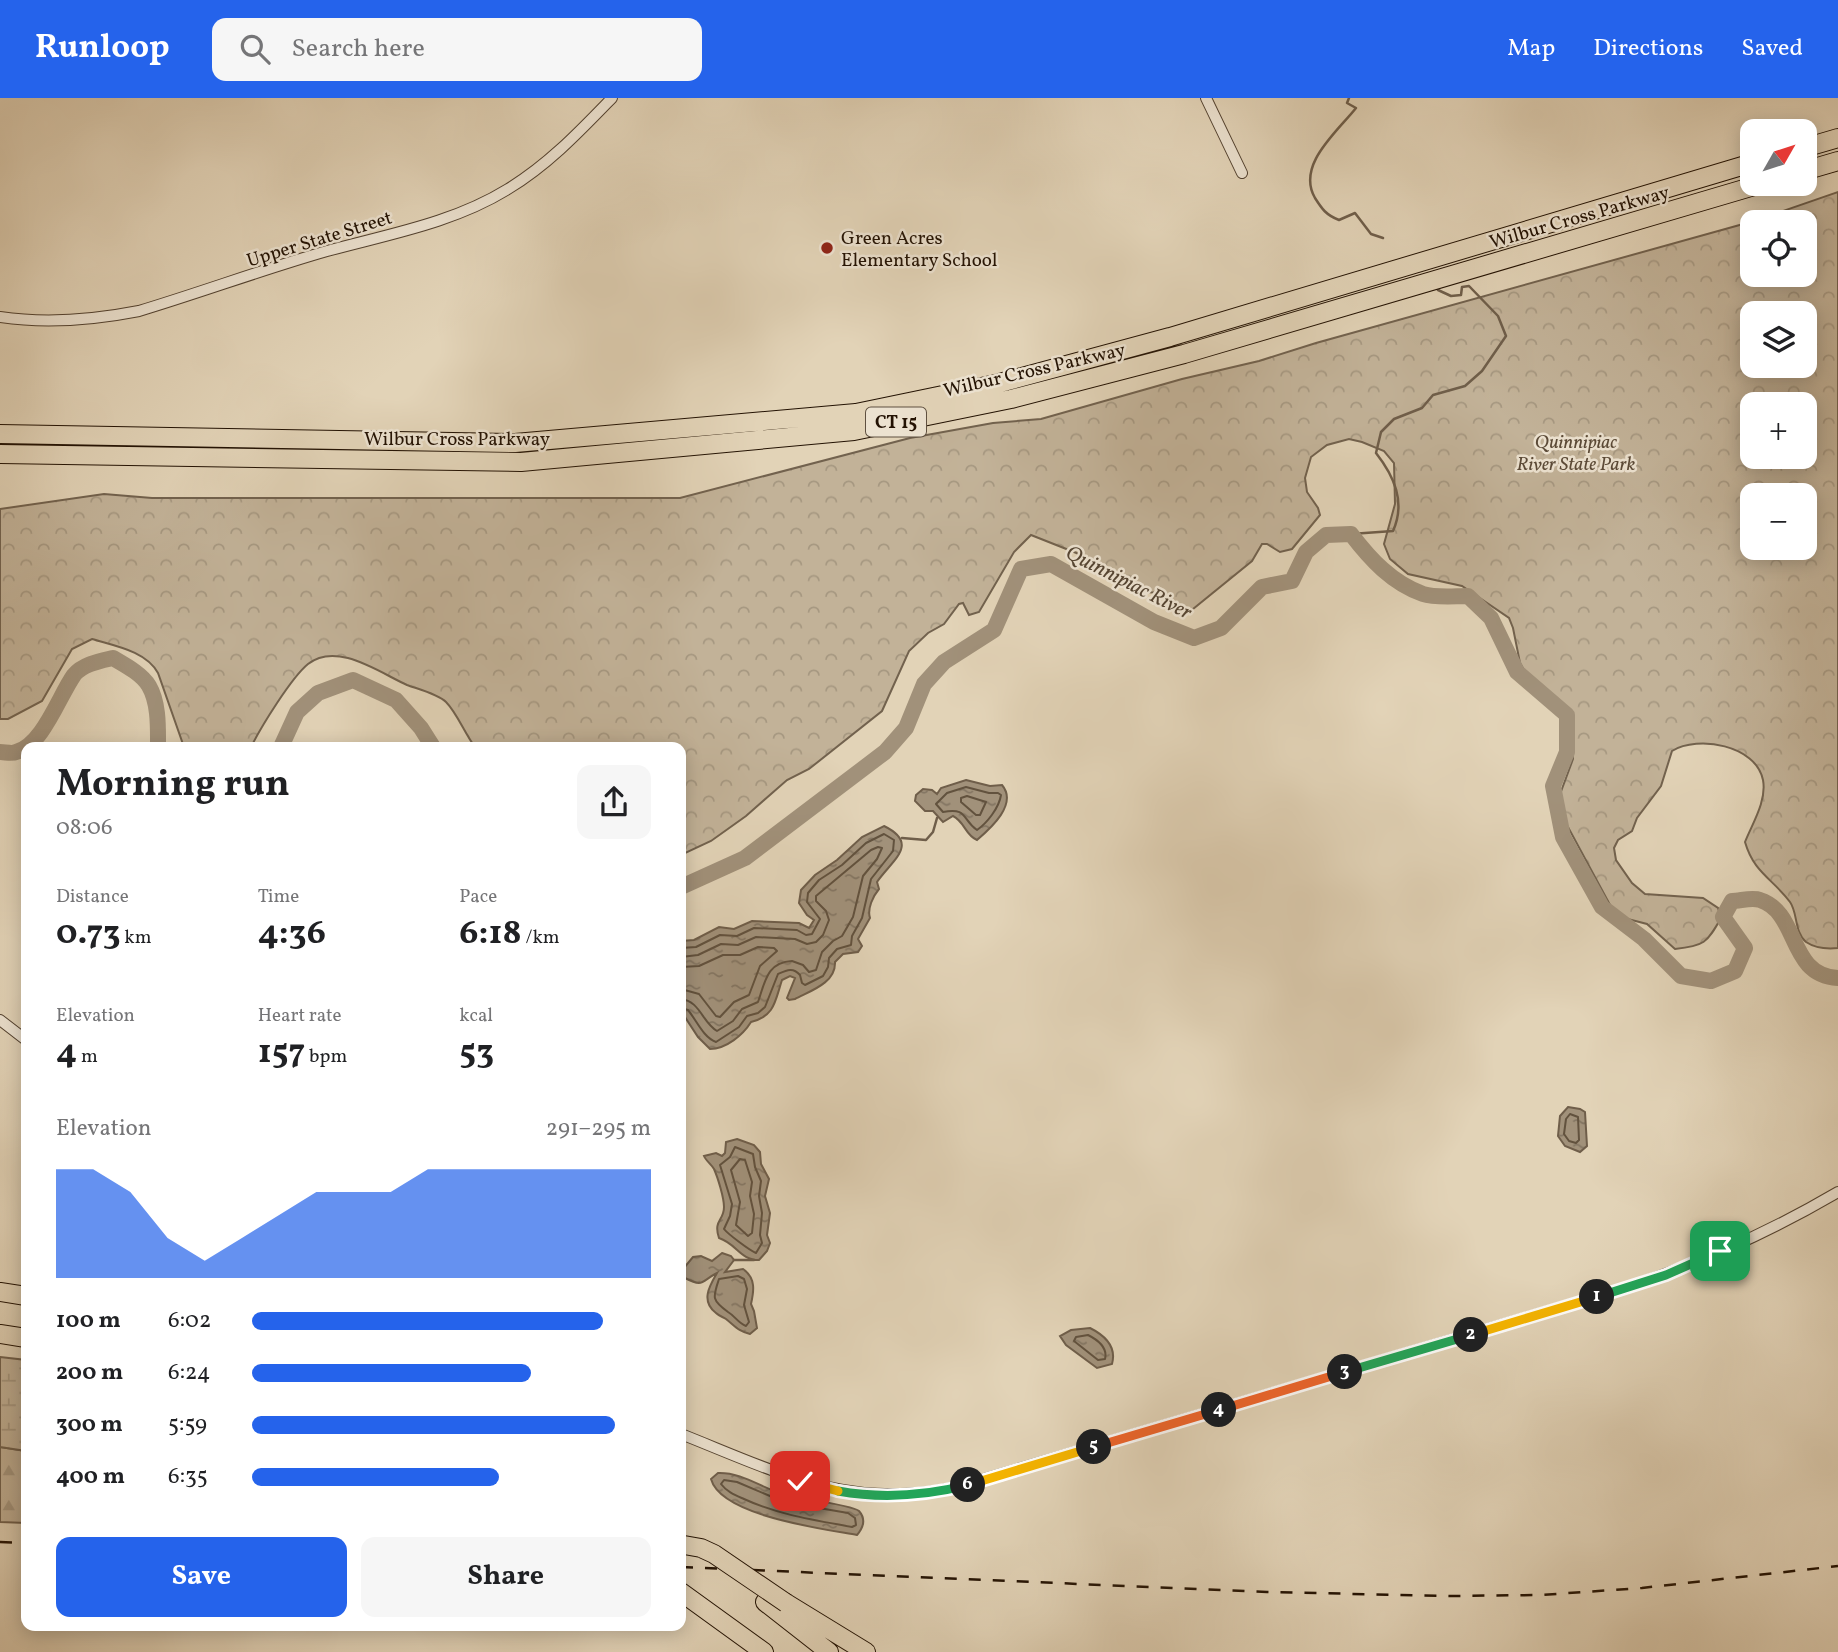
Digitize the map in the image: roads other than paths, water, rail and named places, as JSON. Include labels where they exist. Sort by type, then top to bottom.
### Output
[{"type":"highway","points":[[1817,144],[1838,138]]},
{"type":"highway","points":[[1817,167],[1838,161]]},
{"type":"highway","name":"Wilbur Cross Parkway","points":[[0,434],[515,443],[856,413],[996,384],[1170,337],[1740,167]]},
{"type":"highway","name":"Wilbur Cross Parkway","points":[[0,454],[521,462],[854,431],[1011,399],[1184,354],[1740,190]]},
{"type":"highway","points":[[0,1292],[21,1295]]},
{"type":"highway","points":[[0,1334],[21,1337]]},
{"type":"highway","points":[[686,1545],[714,1554],[823,1628],[866,1652]]},
{"type":"highway","points":[[686,1547],[765,1602],[829,1652]]},
{"type":"highway","points":[[686,1596],[764,1652]]},
{"type":"street","name":"Upper State Street","points":[[0,317],[56,322],[129,313],[204,292],[327,251],[449,218],[472,209],[535,171],[573,138],[612,98]]},
{"type":"street","points":[[1206,98],[1242,173]]},
{"type":"street","points":[[0,1020],[21,1036]]},
{"type":"street","points":[[686,1436],[781,1474],[828,1489],[882,1496],[940,1491],[1019,1470],[1666,1275],[1744,1241],[1838,1192]]},
{"type":"water","points":[[966,780],[990,786],[1002,785],[1006,792],[1007,800],[1001,815],[977,840],[953,816],[943,822],[933,811],[925,811],[915,801],[916,795],[923,789],[937,794],[941,788]]},
{"type":"water","points":[[884,826],[895,833],[902,846],[900,853],[877,882],[879,889],[871,903],[870,918],[858,939],[862,946],[858,952],[843,954],[835,962],[827,981],[795,999],[787,998],[795,978],[790,976],[782,980],[770,1012],[751,1022],[734,1040],[722,1047],[710,1049],[686,1019],[686,941],[694,940],[719,927],[734,929],[752,921],[799,923],[809,928],[814,920],[799,903],[801,890],[815,875],[837,860],[862,837]]},
{"type":"water","points":[[1568,1107],[1585,1112],[1587,1146],[1580,1152],[1565,1146],[1558,1136],[1560,1116]]},
{"type":"water","points":[[737,1139],[754,1145],[760,1152],[761,1164],[769,1179],[765,1196],[770,1213],[767,1235],[770,1243],[759,1260],[743,1255],[719,1238],[717,1232],[724,1212],[723,1199],[714,1169],[704,1156],[716,1153],[722,1156],[726,1142]]},
{"type":"water","points":[[722,1253],[731,1256],[734,1260],[725,1272],[743,1269],[750,1276],[753,1290],[751,1304],[757,1328],[750,1334],[717,1314],[708,1303],[708,1293],[717,1273],[699,1283],[686,1278],[686,1265],[693,1257],[701,1256],[712,1261]]},
{"type":"water","points":[[1090,1328],[1108,1342],[1113,1352],[1112,1364],[1097,1368],[1066,1345],[1060,1336],[1071,1330]]},
{"type":"water","points":[[718,1473],[737,1475],[790,1496],[855,1509],[861,1514],[862,1526],[857,1535],[775,1519],[753,1511],[733,1503],[719,1492],[711,1479]]},
{"type":"waterway","points":[[1349,98],[1347,103],[1356,108],[1321,150],[1311,173],[1311,186],[1315,198],[1328,214],[1339,220],[1355,213],[1371,234],[1383,238]]},
{"type":"waterway","points":[[1351,534],[1393,531],[1397,520],[1398,500],[1393,480],[1376,453],[1381,432],[1394,419],[1422,408],[1433,395],[1465,386],[1482,371],[1506,336],[1498,316],[1469,286],[1462,287],[1461,295],[1451,296],[1438,290]]},
{"type":"waterway","name":"Quinnipiac River","points":[[686,885],[745,858],[885,752],[906,728],[924,684],[944,662],[994,630],[1021,569],[1051,564],[1154,622],[1194,638],[1221,628],[1262,587],[1292,581],[1306,552],[1326,535],[1351,534],[1382,569],[1401,584],[1433,596],[1468,596],[1491,618],[1517,672],[1567,715],[1567,752],[1553,786],[1563,837],[1602,907],[1644,939],[1681,976],[1711,981],[1735,971],[1745,948],[1723,917],[1732,901],[1760,900],[1773,907],[1782,917],[1801,955],[1810,966],[1822,974],[1838,978]]},
{"type":"waterway","name":"Quinnipiac River","points":[[32,742],[50,719],[74,675],[87,666],[113,658],[138,674],[149,686],[156,708],[158,742]]},
{"type":"waterway","name":"Quinnipiac River","points":[[283,742],[297,712],[318,693],[353,680],[396,700],[430,742]]},
{"type":"waterway","name":"Quinnipiac River","points":[[0,752],[14,753],[21,750]]},
{"type":"waterway","points":[[902,838],[926,840],[933,832],[937,818]]},
{"type":"waterway","points":[[734,1260],[754,1260]]},
{"type":"railway","points":[[0,1542],[21,1543]]},
{"type":"railway","points":[[686,1567],[1267,1592],[1449,1596],[1541,1595],[1642,1588],[1838,1566]]},
{"type":"place","name":"Green Acres Elementary School","points":[[827,248]]},
{"type":"park label","name":"Quinnipiac River State Park","points":[[1576,452]]}]
